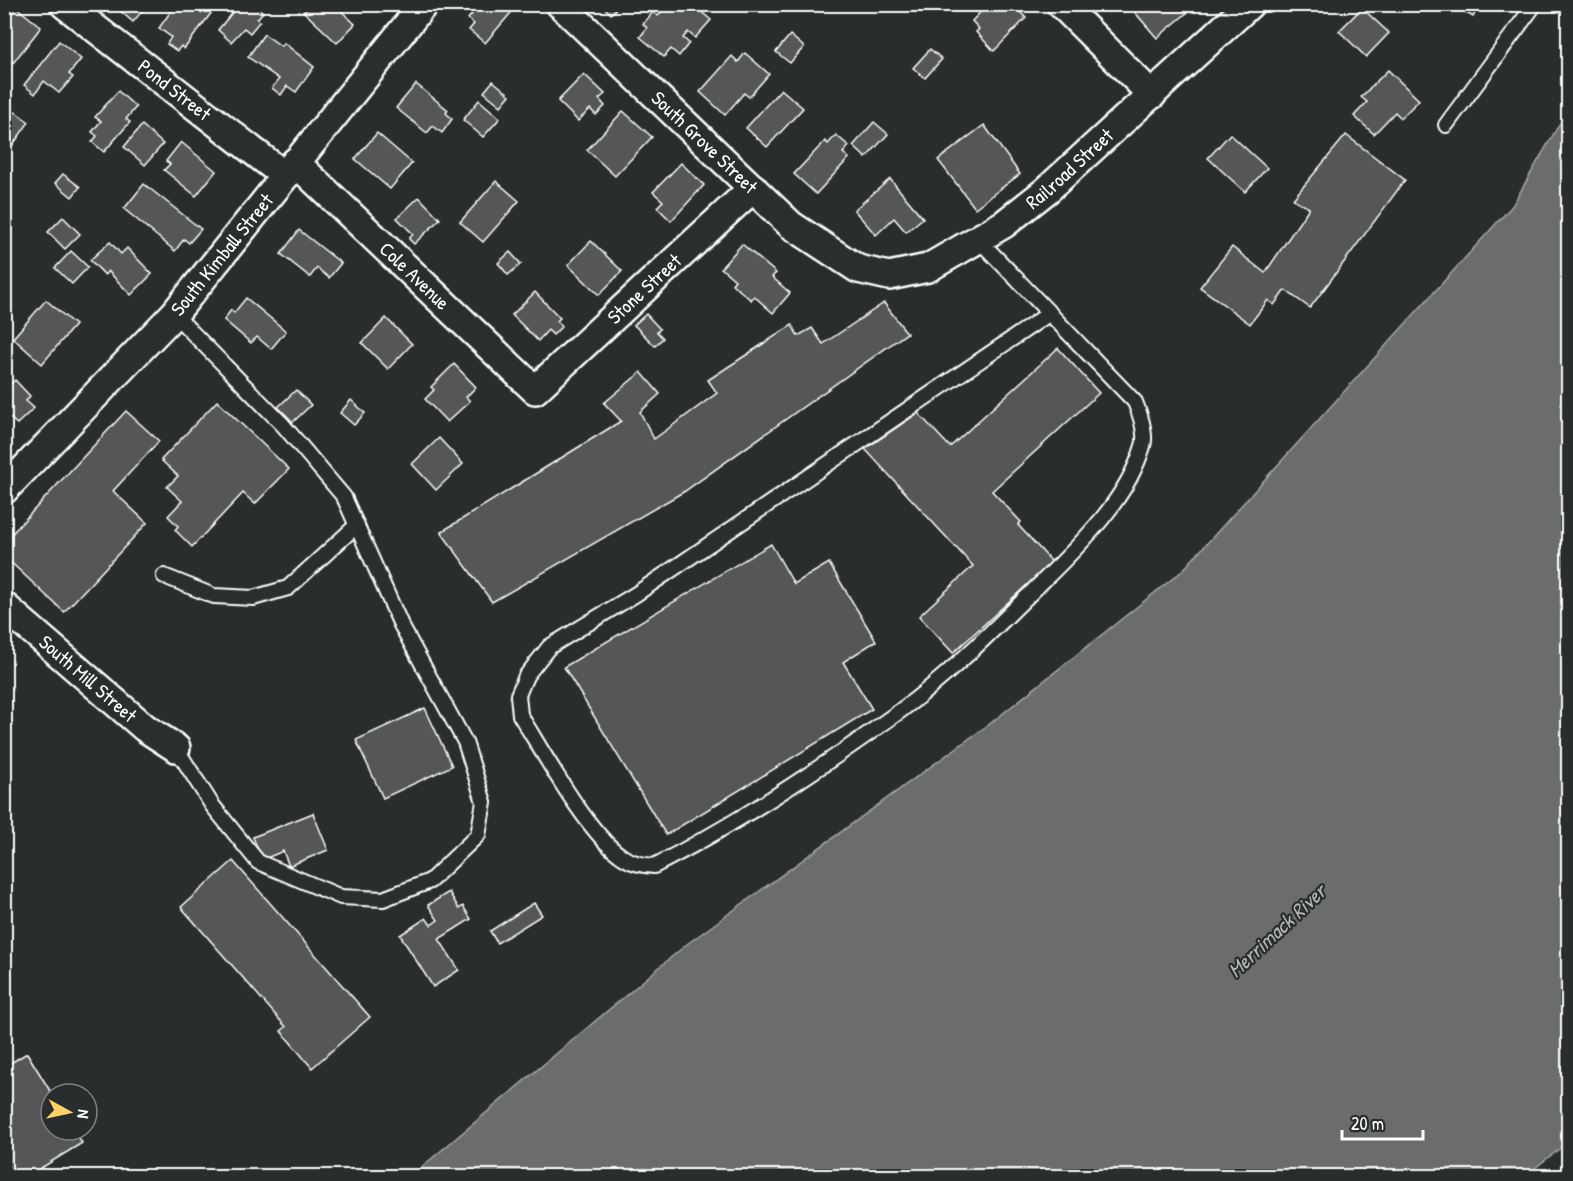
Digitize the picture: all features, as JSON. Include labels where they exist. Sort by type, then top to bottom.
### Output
[{"type":"street","name":"Pond Street","points":[[64,4],[290,169]]},
{"type":"street","name":"South Kimball Street","points":[[4,490],[174,314],[424,4]]},
{"type":"street","name":"South Grove Street","points":[[560,4],[791,225],[858,268]]},
{"type":"street","points":[[1060,4],[1152,95]]},
{"type":"street","name":"Railroad Street","points":[[858,268],[889,276],[928,268],[1004,224],[1047,190],[1250,4]]},
{"type":"street","name":"Cole Avenue","points":[[290,169],[535,390]]},
{"type":"street","name":"Stone Street","points":[[535,390],[753,189]]},
{"type":"street","name":"South Mill Street","points":[[4,606],[145,728],[176,748]]},
{"type":"lane","points":[[1446,125],[1535,4]]},
{"type":"lane","points":[[979,240],[1050,313],[1135,402],[1140,414],[1144,444],[1125,485],[1085,540],[986,638],[901,710],[757,807],[665,861],[654,866],[639,865],[618,854],[588,821],[520,715],[518,695],[532,668],[549,646],[636,594],[1050,313]]},
{"type":"lane","points":[[174,314],[283,425],[345,497],[401,625],[465,742],[484,802],[478,834],[430,881],[382,899],[340,897],[258,862],[212,805],[176,748]]},
{"type":"lane","points":[[164,576],[214,596],[253,598],[288,588],[357,525]]},
{"type":"water","name":"Merrimack River","points":[[1568,109],[1568,1142],[1525,1176],[411,1176],[687,944],[992,722],[1182,571],[1512,206]]},
{"type":"building","points":[[112,4],[148,4],[133,22]]},
{"type":"building","points":[[176,4],[218,4],[184,49],[181,46],[177,51],[167,44],[171,37],[159,28]]},
{"type":"building","points":[[239,4],[254,4],[263,12],[257,19],[260,21],[250,33],[244,28],[231,42],[218,30]]},
{"type":"building","points":[[311,4],[334,4],[355,24],[337,43],[304,12]]},
{"type":"building","points":[[480,4],[513,4],[516,7],[485,43],[469,30],[474,24],[468,19]]},
{"type":"building","points":[[601,4],[620,4],[611,14]]},
{"type":"building","points":[[668,4],[692,4],[711,20],[695,38],[688,32],[683,38],[689,43],[679,56],[671,49],[664,57],[640,37],[647,28],[643,24],[653,12],[658,16]]},
{"type":"building","points":[[988,4],[1012,4],[1026,18],[994,51],[976,32],[979,29],[972,21]]},
{"type":"building","points":[[1138,4],[1181,4],[1188,12],[1157,38],[1132,9]]},
{"type":"building","points":[[1451,4],[1480,4],[1473,17]]},
{"type":"building","points":[[16,7],[41,27],[13,63],[4,56],[4,21]]},
{"type":"building","points":[[1362,8],[1389,33],[1366,57],[1339,31]]},
{"type":"building","points":[[264,34],[281,46],[284,43],[314,67],[296,92],[287,86],[281,95],[272,88],[279,79],[248,57]]},
{"type":"building","points":[[790,35],[804,47],[790,63],[776,52]]},
{"type":"building","points":[[59,41],[81,59],[69,74],[73,77],[59,93],[44,81],[35,94],[24,85]]},
{"type":"building","points":[[930,49],[942,59],[925,78],[913,68]]},
{"type":"building","points":[[745,53],[769,74],[749,97],[744,93],[725,115],[700,92],[732,56],[738,62]]},
{"type":"building","points":[[1388,70],[1419,100],[1401,118],[1395,112],[1374,134],[1354,116],[1367,102],[1361,97]]},
{"type":"building","points":[[584,74],[605,94],[599,99],[605,106],[596,115],[590,109],[578,121],[558,101]]},
{"type":"building","points":[[493,81],[510,95],[501,106],[484,92]]},
{"type":"building","points":[[416,84],[448,110],[446,113],[452,119],[442,133],[433,126],[427,133],[396,108]]},
{"type":"building","points":[[781,89],[803,108],[767,147],[746,128]]},
{"type":"building","points":[[118,91],[136,107],[126,119],[130,122],[104,152],[92,142],[97,136],[92,132],[101,121],[95,117]]},
{"type":"building","points":[[479,100],[500,118],[483,137],[463,120]]},
{"type":"building","points":[[4,104],[29,122],[12,146],[4,141]]},
{"type":"building","points":[[623,111],[652,137],[615,176],[587,150]]},
{"type":"building","points":[[874,122],[888,134],[866,158],[853,146]]},
{"type":"building","points":[[142,125],[163,144],[145,165],[124,147]]},
{"type":"building","points":[[984,125],[1020,174],[975,208],[938,160]]},
{"type":"building","points":[[377,133],[412,163],[390,189],[355,159]]},
{"type":"building","points":[[1230,134],[1267,168],[1245,192],[1208,158]]},
{"type":"building","points":[[836,135],[849,146],[843,153],[849,158],[816,194],[794,174],[825,141],[828,144]]},
{"type":"building","points":[[1346,135],[1405,180],[1310,308],[1285,290],[1274,305],[1268,300],[1250,324],[1200,287],[1232,247],[1265,273],[1309,208],[1293,199]]},
{"type":"building","points":[[181,142],[216,171],[196,196],[164,170],[170,164],[166,161]]},
{"type":"building","points":[[681,163],[704,185],[671,221],[657,207],[663,201],[653,192]]},
{"type":"building","points":[[63,174],[80,187],[72,197],[55,183]]},
{"type":"building","points":[[890,179],[923,218],[906,232],[894,218],[876,235],[854,210]]},
{"type":"building","points":[[496,181],[519,201],[483,242],[460,222]]},
{"type":"building","points":[[144,184],[201,229],[189,243],[184,239],[175,251],[124,209]]},
{"type":"building","points":[[419,197],[440,219],[414,244],[409,239],[413,234],[397,218]]},
{"type":"building","points":[[63,217],[80,234],[65,249],[48,232]]},
{"type":"building","points":[[299,230],[341,263],[329,278],[317,268],[310,277],[281,254]]},
{"type":"building","points":[[591,241],[622,271],[599,295],[568,265]]},
{"type":"building","points":[[110,242],[121,254],[127,248],[152,274],[131,295],[108,271],[105,275],[90,260]]},
{"type":"building","points":[[742,244],[776,273],[772,277],[790,293],[773,313],[754,296],[751,300],[732,284],[735,280],[721,268]]},
{"type":"building","points":[[71,251],[88,267],[72,284],[55,268]]},
{"type":"building","points":[[510,252],[521,264],[508,275],[498,263]]},
{"type":"building","points":[[535,292],[560,318],[557,321],[562,326],[553,335],[548,330],[538,341],[512,315]]},
{"type":"building","points":[[246,298],[286,331],[271,349],[257,337],[251,343],[224,320],[231,310],[234,313]]},
{"type":"building","points":[[46,300],[75,325],[42,364],[13,338]]},
{"type":"building","points":[[884,303],[907,333],[685,491],[492,602],[441,532],[621,421],[604,403],[641,372],[660,394],[640,412],[654,439],[717,393],[708,380],[792,325],[798,336],[812,328],[823,344]]},
{"type":"building","points":[[646,314],[660,329],[657,332],[663,338],[655,346],[634,325]]},
{"type":"building","points":[[386,318],[412,344],[388,369],[362,343]]},
{"type":"building","points":[[1058,348],[1099,393],[992,491],[1021,522],[1018,525],[1052,562],[953,653],[919,616],[973,566],[865,449],[918,413],[950,447]]},
{"type":"building","points":[[454,364],[476,387],[466,397],[470,401],[447,422],[425,399],[434,390],[431,387]]},
{"type":"building","points":[[15,380],[30,396],[26,401],[34,408],[17,424],[4,413],[4,390]]},
{"type":"building","points":[[296,390],[311,405],[293,422],[278,407]]},
{"type":"building","points":[[351,400],[365,413],[354,425],[340,413]]},
{"type":"building","points":[[217,401],[289,469],[255,504],[243,493],[192,547],[175,530],[178,526],[168,516],[182,501],[167,487],[178,476],[161,460]]},
{"type":"building","points":[[126,411],[159,441],[113,491],[147,523],[64,612],[4,556],[4,542]]},
{"type":"building","points":[[439,438],[463,464],[436,490],[412,464]]},
{"type":"building","points":[[771,544],[794,584],[829,563],[876,641],[843,662],[872,709],[666,835],[564,667]]},
{"type":"building","points":[[425,708],[452,766],[383,798],[356,740]]},
{"type":"building","points":[[313,813],[328,850],[289,866],[283,851],[262,860],[253,837]]},
{"type":"building","points":[[233,861],[370,1017],[312,1068],[281,1031],[286,1027],[181,907]]},
{"type":"building","points":[[449,892],[459,909],[463,906],[471,919],[439,939],[459,970],[433,987],[400,935],[426,918],[431,925],[438,920],[428,905]]},
{"type":"building","points":[[534,903],[542,915],[497,943],[490,931]]},
{"type":"building","points":[[27,1053],[45,1082],[39,1082],[39,1142],[82,1143],[28,1176],[4,1176],[4,1067]]}]
